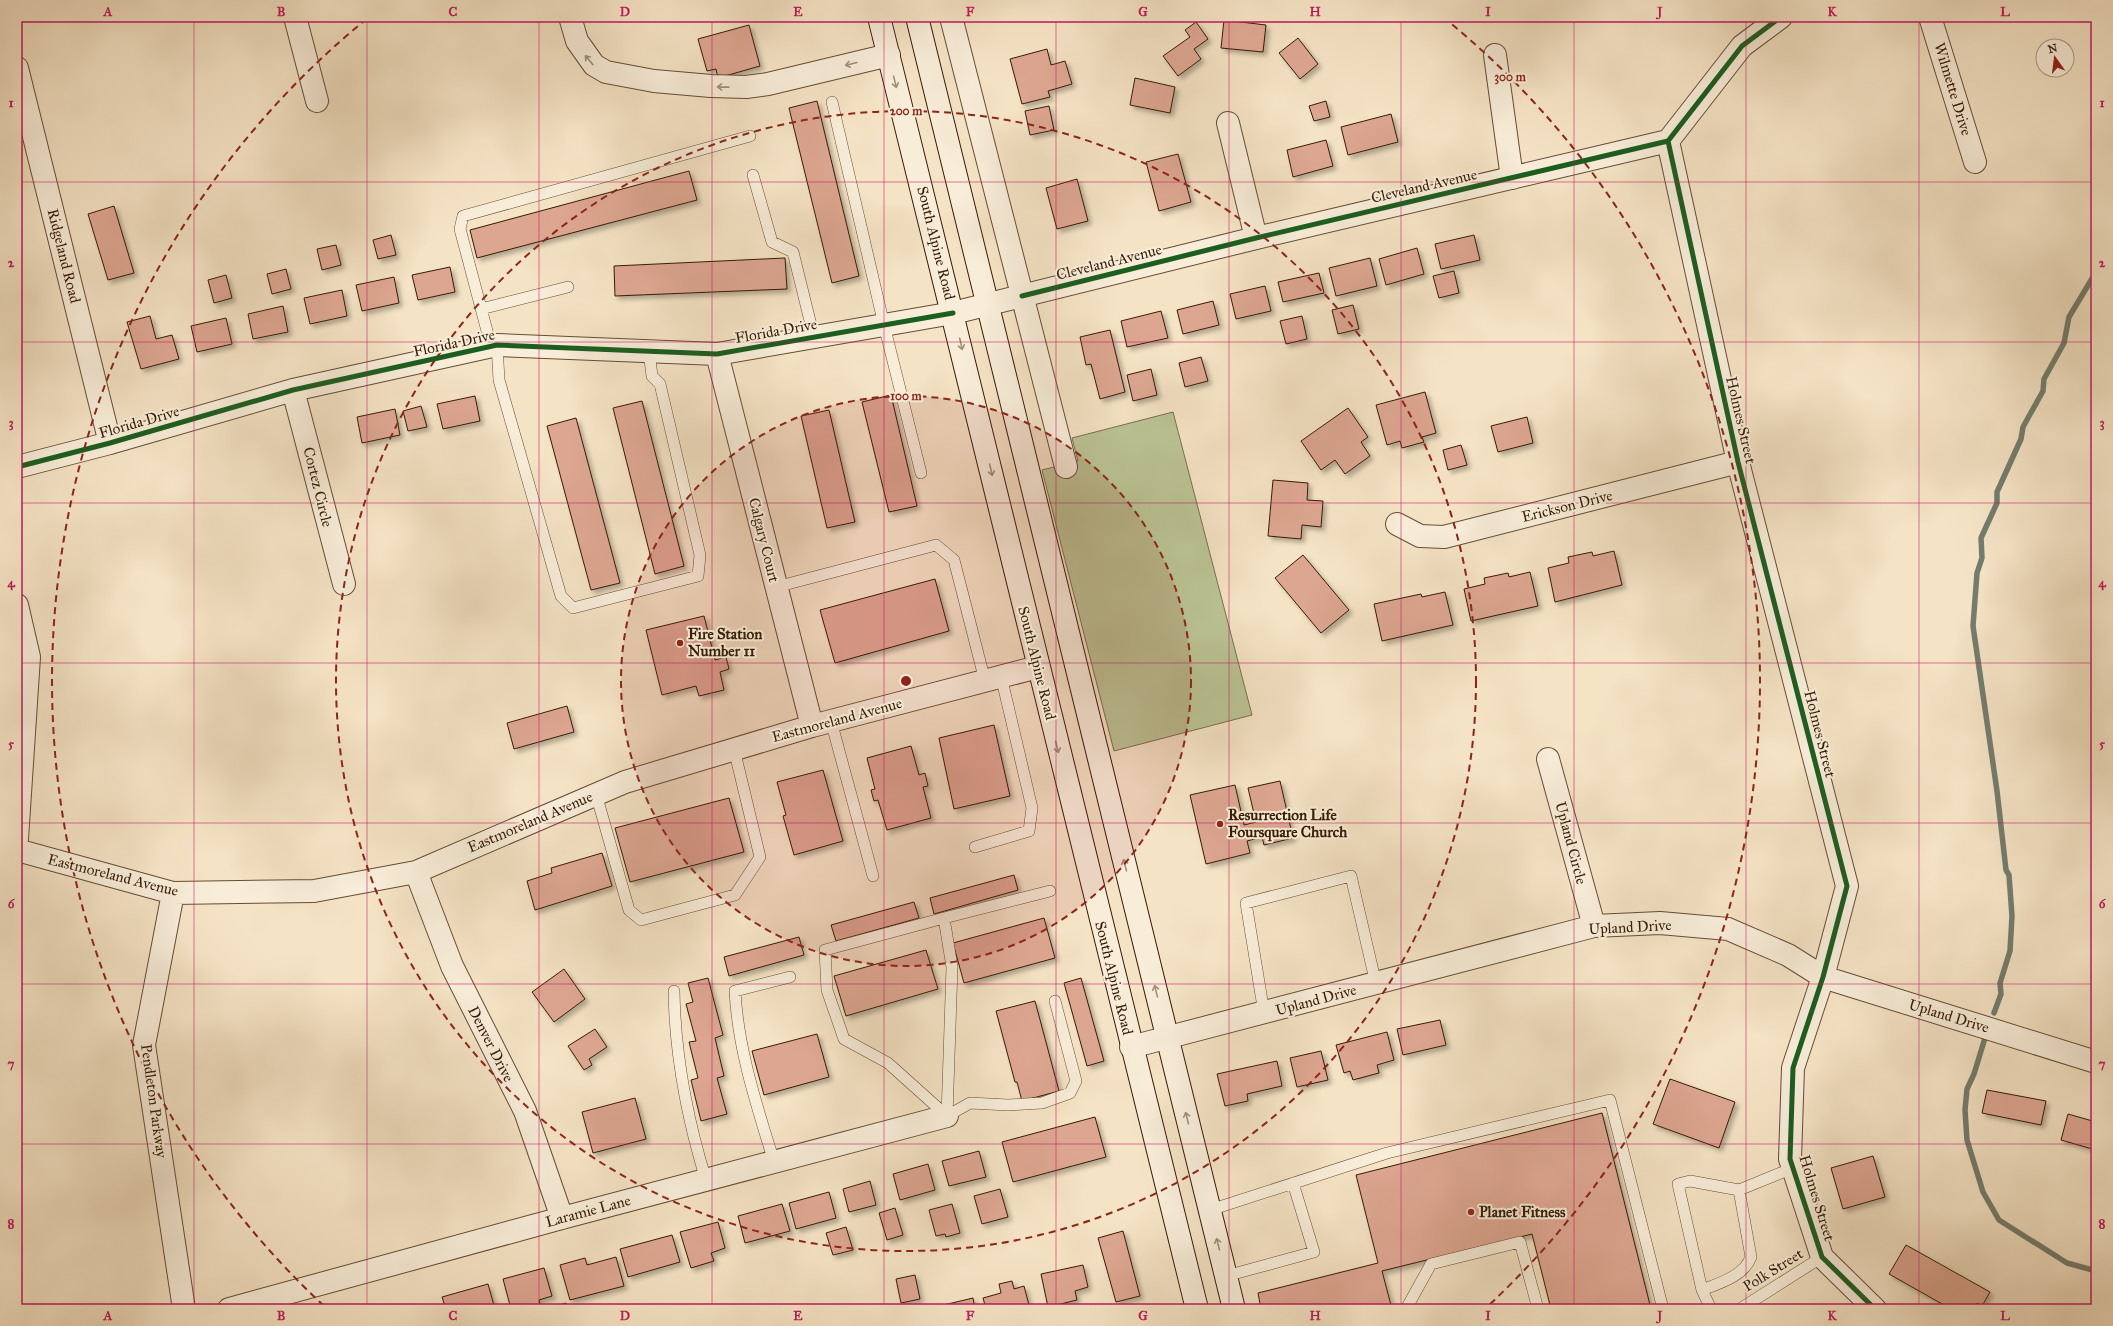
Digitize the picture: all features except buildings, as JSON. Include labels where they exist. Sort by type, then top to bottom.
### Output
[{"type":"street","points":[[295,17],[317,101]]},
{"type":"street","name":"South Alpine Road","points":[[879,17],[1197,1309]]},
{"type":"street","points":[[917,17],[1073,658],[1234,1309]]},
{"type":"street","points":[[951,17],[1066,467]]},
{"type":"street","points":[[1668,141],[1742,46],[1781,17]]},
{"type":"street","name":"Wilmette Drive","points":[[1930,17],[1975,162]]},
{"type":"street","points":[[571,19],[577,42],[594,65],[606,72],[654,81],[711,86],[746,87],[768,84],[889,55]]},
{"type":"street","points":[[1495,55],[1512,178]]},
{"type":"street","name":"Ridgeland Road","points":[[17,68],[110,443]]},
{"type":"street","points":[[1228,123],[1256,238]]},
{"type":"street","name":"Cleveland Avenue","points":[[953,313],[1256,238],[1668,141]]},
{"type":"street","name":"Holmes Street","points":[[1668,141],[1738,462],[1847,886],[1823,977],[1793,1068],[1790,1159],[1822,1257],[1875,1309]]},
{"type":"street","name":"Florida Drive","points":[[17,467],[110,443],[294,390],[494,346],[716,354],[953,313]]},
{"type":"street","name":"Calgary Court","points":[[716,354],[776,587],[821,723]]},
{"type":"street","name":"Cortez Circle","points":[[294,390],[344,584]]},
{"type":"street","name":"Erickson Drive","points":[[1397,524],[1420,536],[1444,537],[1738,462]]},
{"type":"street","points":[[17,605],[29,657],[17,839]]},
{"type":"street","name":"Eastmoreland Avenue","points":[[17,850],[173,893],[314,891],[416,872],[625,782],[821,723],[1038,667]]},
{"type":"street","name":"Upland Circle","points":[[1548,759],[1594,926]]},
{"type":"street","name":"Denver Drive","points":[[416,872],[452,966],[525,1111],[562,1218]]},
{"type":"street","name":"Pendleton Parkway","points":[[173,893],[144,1045],[184,1309]]},
{"type":"street","name":"Upland Drive","points":[[1132,1047],[1594,926],[1660,923],[1728,929],[1788,955],[1823,977],[2096,1062]]},
{"type":"street","name":"Laramie Lane","points":[[230,1309],[562,1218],[947,1116]]},
{"type":"lane","points":[[832,102],[884,325],[921,472]]},
{"type":"lane","points":[[649,351],[652,376],[660,384],[700,555],[698,576],[573,608],[561,596],[499,380],[494,346],[481,309],[460,229],[463,216],[750,136]]},
{"type":"lane","points":[[753,175],[772,242],[793,252],[814,337]]},
{"type":"lane","points":[[481,309],[568,287]]},
{"type":"lane","points":[[776,587],[936,545],[954,560],[993,679],[1032,808],[1029,831],[975,847]]},
{"type":"lane","points":[[821,723],[873,876]]},
{"type":"lane","points":[[596,794],[629,910],[641,920],[735,895],[760,857],[734,749]]},
{"type":"lane","points":[[1264,1013],[1246,903],[1351,876],[1376,984]]},
{"type":"lane","points":[[947,1116],[888,1063],[844,1039],[827,990],[825,950],[1050,891]]},
{"type":"lane","points":[[944,918],[952,967],[947,1116]]},
{"type":"lane","points":[[774,1162],[746,1067],[736,1014],[735,991],[790,977]]},
{"type":"lane","points":[[674,991],[675,1021],[684,1097],[693,1137],[706,1180]]},
{"type":"lane","points":[[947,1116],[970,1103],[1008,1105],[1042,1103],[1070,1093],[1076,1081],[1055,1001]]},
{"type":"lane","points":[[1210,1210],[1387,1154],[1610,1100],[1662,1309]]},
{"type":"lane","points":[[1711,1309],[1702,1290],[1678,1184],[1690,1181],[1739,1190],[1793,1168]]},
{"type":"lane","points":[[1226,1276],[1314,1252],[1293,1183]]},
{"type":"lane","points":[[1702,1290],[1727,1281],[1748,1265],[1751,1257],[1739,1190]]},
{"type":"lane","points":[[1406,1309],[1431,1264],[1520,1242],[1538,1309]]},
{"type":"lane","name":"Polk Street","points":[[1740,1309],[1822,1257]]},
{"type":"green space","points":[[1173,412],[1252,715],[1114,751],[1042,470],[1078,461],[1072,438]]},
{"type":"waterway","points":[[1994,1013],[2001,994],[2000,983],[2010,951],[2012,916],[2009,875],[2006,870],[1997,791],[1973,626],[1977,573],[1982,558],[1981,538],[1997,503],[1997,492],[2021,439],[2023,427],[2043,391],[2044,379],[2064,343],[2069,317],[2096,272]]},
{"type":"waterway","points":[[1985,1038],[1974,1074],[1967,1089],[1965,1110],[1967,1140],[1983,1192],[1999,1220],[2067,1263],[2096,1271]]},
{"type":"cycle path","points":[[1022,296],[1256,238],[1668,141],[1742,46],[1781,17]]},
{"type":"cycle path","points":[[1668,141],[1738,462],[1847,886],[1823,977],[1793,1068],[1790,1159],[1822,1257],[1875,1309]]},
{"type":"cycle path","points":[[17,467],[110,443],[293,390],[497,345],[717,354],[953,313]]},
{"type":"place","name":"Fire Station Number 11","points":[[680,643]]},
{"type":"place","name":"Resurrection Life Foursquare Church","points":[[1220,824]]},
{"type":"place","name":"Planet Fitness","points":[[1471,1212]]}]
